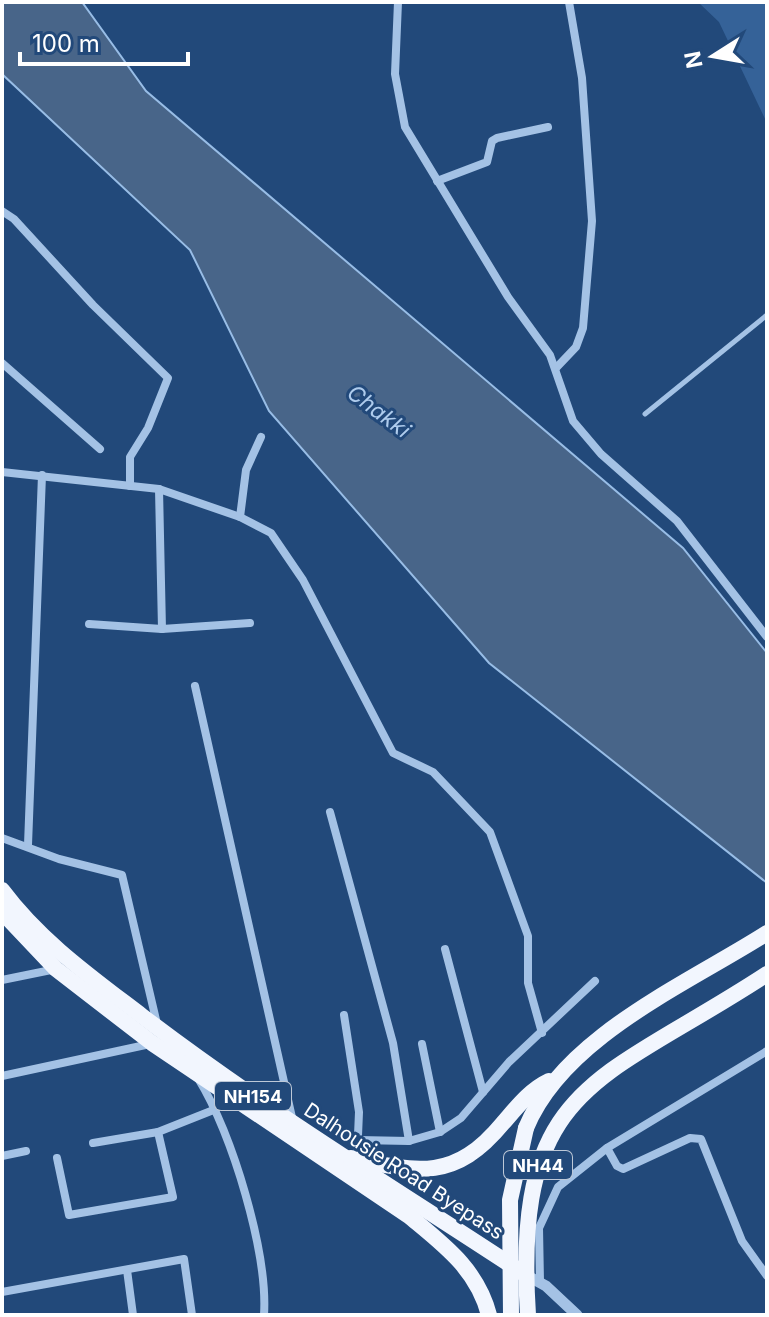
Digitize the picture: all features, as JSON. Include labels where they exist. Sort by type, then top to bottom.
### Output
[{"type":"highway","name":"Dalhousie Road Byepass","points":[[2,890],[55,948],[155,1036],[533,1278]]},
{"type":"highway","name":"NH154","points":[[2,912],[32,948],[56,969],[155,1036],[194,1073],[409,1216],[446,1246],[475,1279],[489,1315]]},
{"type":"highway","name":"NH44","points":[[511,1315],[510,1200],[526,1128],[555,1078],[590,1045],[619,1024],[767,933]]},
{"type":"highway","name":"NH44","points":[[528,1315],[533,1278],[528,1211],[538,1165],[559,1120],[585,1088],[767,974]]},
{"type":"highway","points":[[338,1156],[420,1170],[451,1166],[479,1150],[533,1091],[555,1078]]},
{"type":"street","points":[[398,2],[395,74],[398,105],[405,127],[556,368],[573,421],[601,454],[677,521],[767,637]]},
{"type":"street","points":[[556,368],[576,347],[583,328],[592,221],[582,78],[569,2]]},
{"type":"street","points":[[437,181],[482,165],[490,157],[492,141],[497,138],[548,127]]},
{"type":"street","points":[[2,211],[14,219],[93,305],[168,378],[148,428],[130,457],[130,486]]},
{"type":"street","points":[[2,363],[100,449]]},
{"type":"street","points":[[240,517],[246,470],[261,437]]},
{"type":"street","points":[[2,472],[159,489],[240,517],[271,533],[296,568],[393,753],[433,772],[490,832],[528,936],[528,983],[542,1033]]},
{"type":"street","points":[[28,845],[42,475]]},
{"type":"street","points":[[159,489],[162,629]]},
{"type":"street","points":[[89,624],[162,629],[250,623]]},
{"type":"street","points":[[195,686],[293,1123]]},
{"type":"street","points":[[330,812],[393,1043],[409,1141]]},
{"type":"street","points":[[2,838],[28,845],[59,859],[122,875],[155,1036],[2,1076]]},
{"type":"street","points":[[445,949],[483,1092]]},
{"type":"street","points":[[2,980],[56,969]]},
{"type":"street","points":[[358,1140],[409,1141],[440,1132],[461,1118],[483,1092],[595,981]]},
{"type":"street","points":[[344,1015],[359,1112],[357,1160]]},
{"type":"street","points":[[422,1044],[440,1132]]},
{"type":"street","points":[[577,1315],[533,1278],[536,1249],[547,1204],[577,1169],[607,1148],[767,1051]]},
{"type":"street","points":[[194,1073],[216,1109],[260,1249],[265,1282],[264,1315]]},
{"type":"street","points":[[93,1143],[158,1132],[216,1109]]},
{"type":"street","points":[[57,1158],[69,1215],[173,1197],[158,1132]]},
{"type":"street","points":[[607,1148],[617,1166],[623,1169],[690,1138],[701,1139],[742,1241],[767,1276]]},
{"type":"street","points":[[2,1156],[26,1151]]},
{"type":"street","points":[[2,1292],[184,1259],[192,1315]]},
{"type":"street","points":[[127,1270],[133,1315]]},
{"type":"lane","points":[[645,414],[767,315]]},
{"type":"shaded area","points":[[698,2],[767,2],[767,123],[719,22]]},
{"type":"water","name":"Chakki","points":[[2,2],[82,2],[146,91],[683,548],[767,653],[767,883],[489,663],[269,411],[190,250],[2,74]]}]
